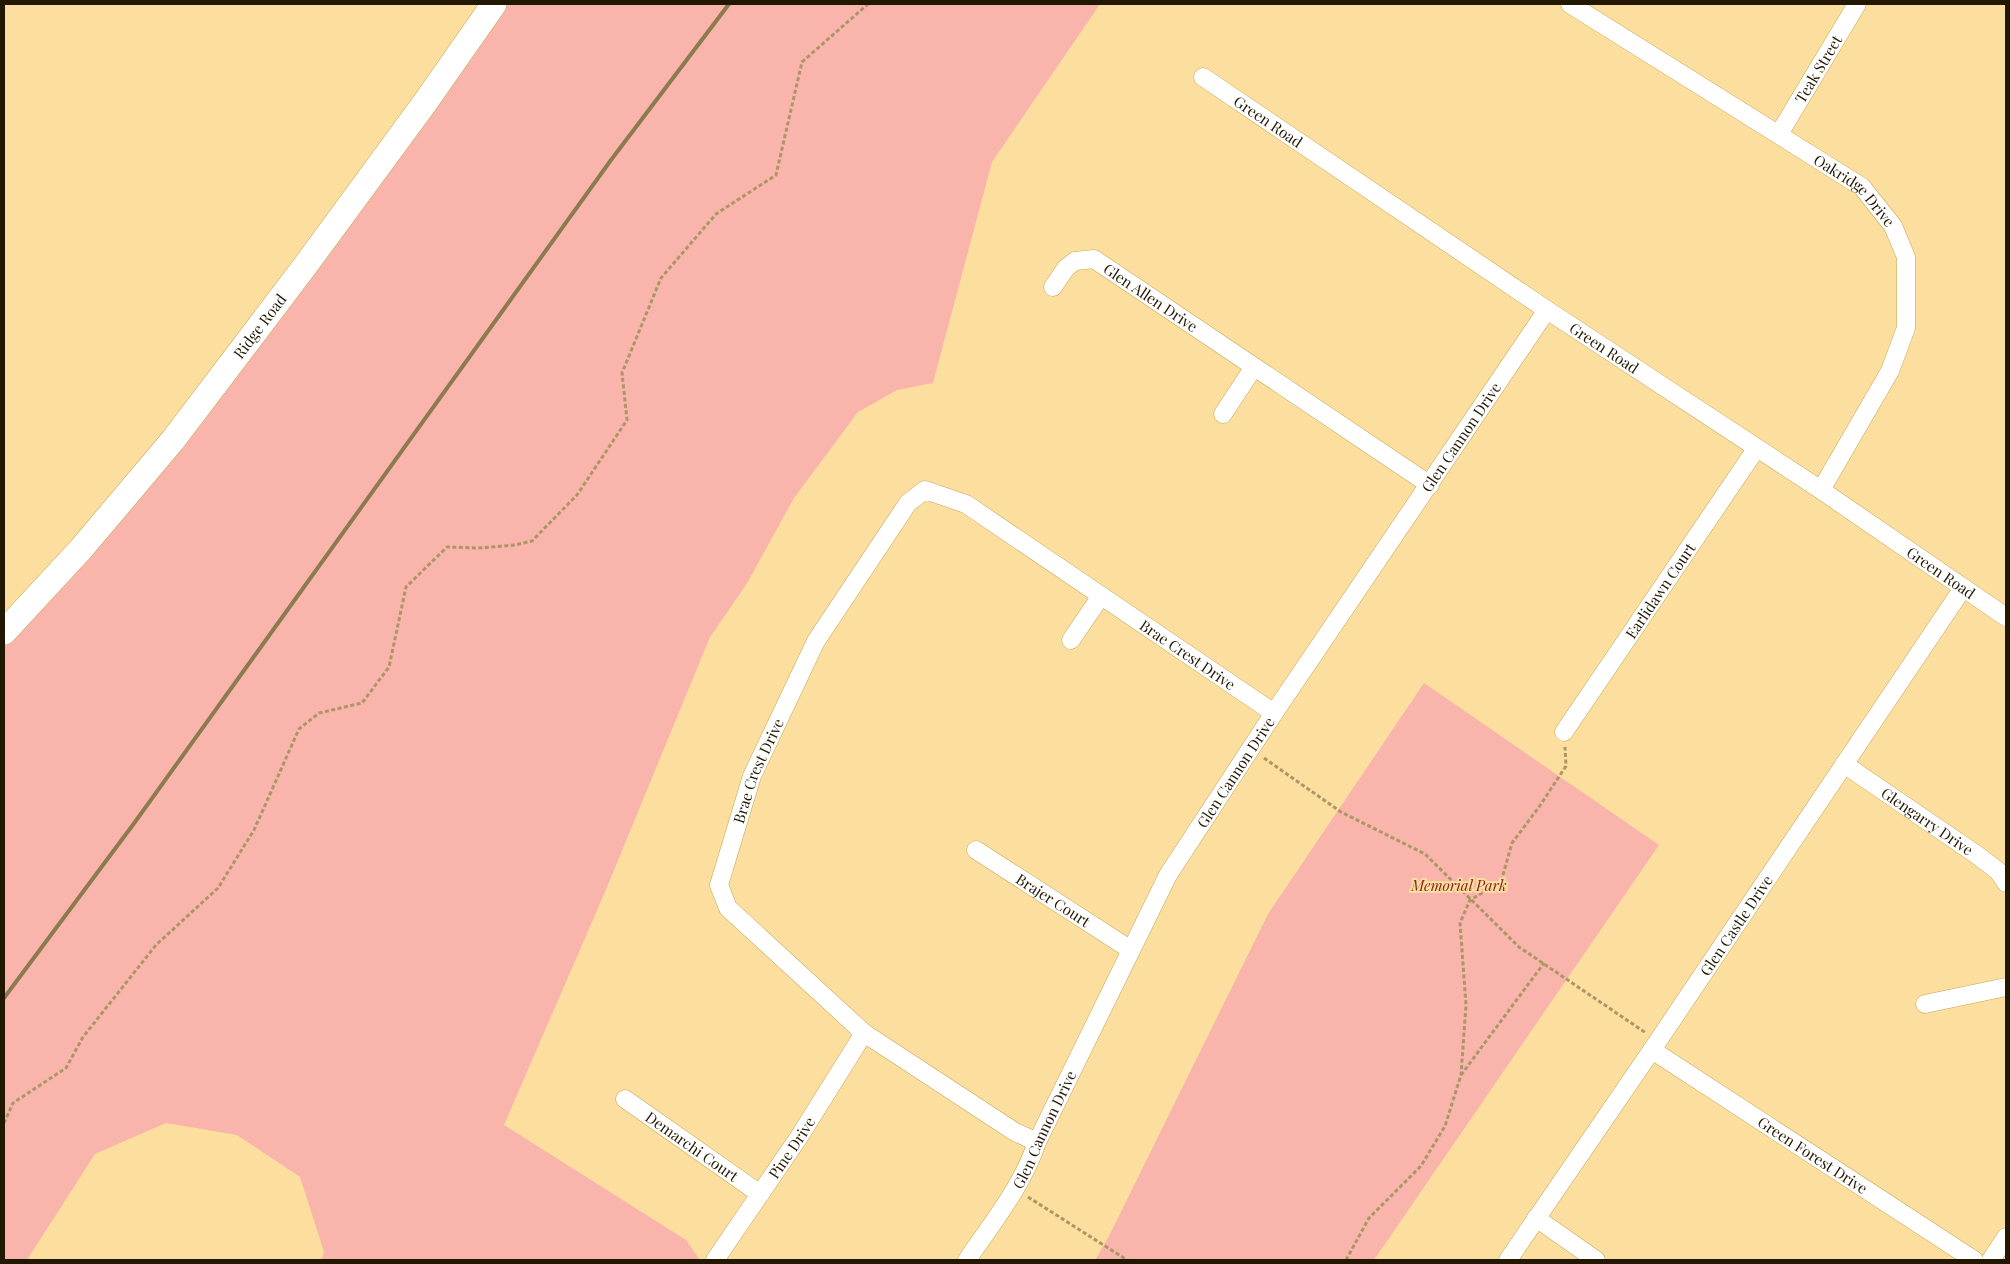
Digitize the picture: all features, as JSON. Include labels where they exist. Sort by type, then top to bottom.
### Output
[{"type":"main road","name":"Ridge Road","points":[[4,632],[81,549],[173,440],[419,112],[494,4]]},
{"type":"street","name":"Oakridge Drive","points":[[1570,4],[1862,188],[1893,226],[1906,257],[1906,328],[1890,372],[1821,490]]},
{"type":"street","name":"Teak Street","points":[[1779,134],[1857,4]]},
{"type":"street","name":"Green Road","points":[[1203,77],[1547,310],[1821,490],[2006,617]]},
{"type":"street","name":"Glen Allen Drive","points":[[1053,287],[1066,268],[1075,261],[1094,259],[1430,485]]},
{"type":"street","name":"Glen Cannon Drive","points":[[967,1260],[1015,1189],[1032,1158],[1037,1142],[1168,874],[1274,713],[1547,310]]},
{"type":"street","points":[[1223,414],[1254,367]]},
{"type":"street","name":"Earlidawn Court","points":[[1564,732],[1756,449]]},
{"type":"street","name":"Brae Crest Drive","points":[[1037,1142],[1016,1132],[864,1033],[728,908],[719,886],[752,776],[816,641],[908,503],[924,490],[966,504],[1274,713]]},
{"type":"street","name":"Glen Castle Drive","points":[[1508,1260],[1655,1046],[1962,588]]},
{"type":"street","points":[[1071,640],[1101,596]]},
{"type":"street","name":"Glengarry Drive","points":[[1844,764],[1977,855],[1998,871],[2006,882]]},
{"type":"street","name":"Brajer Court","points":[[976,850],[1131,950]]},
{"type":"street","points":[[1925,1004],[2006,987]]},
{"type":"street","name":"Pine Drive","points":[[715,1260],[798,1137],[864,1033]]},
{"type":"street","name":"Green Forest Drive","points":[[1655,1046],[1974,1260]]},
{"type":"street","name":"Demarchi Court","points":[[625,1099],[760,1194]]},
{"type":"street","points":[[1536,1218],[1596,1260]]},
{"type":"street","points":[[1991,1260],[2006,1237]]},
{"type":"path","points":[[4,1124],[13,1103],[66,1068],[83,1037],[156,945],[218,888],[254,830],[299,728],[319,713],[362,703],[389,667],[406,587],[447,548],[479,548],[515,545],[532,541],[577,495],[627,420],[622,373],[661,278],[716,214],[776,175],[802,62],[868,4]]},
{"type":"path","points":[[1346,1260],[1369,1218],[1421,1166],[1445,1126],[1461,1075],[1466,1005],[1460,923],[1470,900],[1500,882],[1512,843],[1566,766],[1564,732]]},
{"type":"path","points":[[1251,749],[1341,812],[1425,854],[1519,947],[1544,963],[1655,1046]]},
{"type":"path","points":[[1461,1075],[1544,963]]},
{"type":"path","points":[[1015,1189],[1127,1260]]},
{"type":"green space","points":[[496,4],[1100,4],[992,162],[933,383],[897,390],[858,412],[794,498],[746,585],[710,637],[605,892],[504,1125],[686,1240],[700,1260],[321,1260],[324,1252],[300,1177],[237,1135],[166,1123],[95,1154],[27,1260],[4,1260],[4,635],[135,481]]},
{"type":"green space","name":"Memorial Park","points":[[1424,683],[1659,845],[1374,1260],[1095,1260],[1109,1236],[1268,914]]},
{"type":"railway","points":[[4,998],[135,822],[611,160],[729,4]]}]
